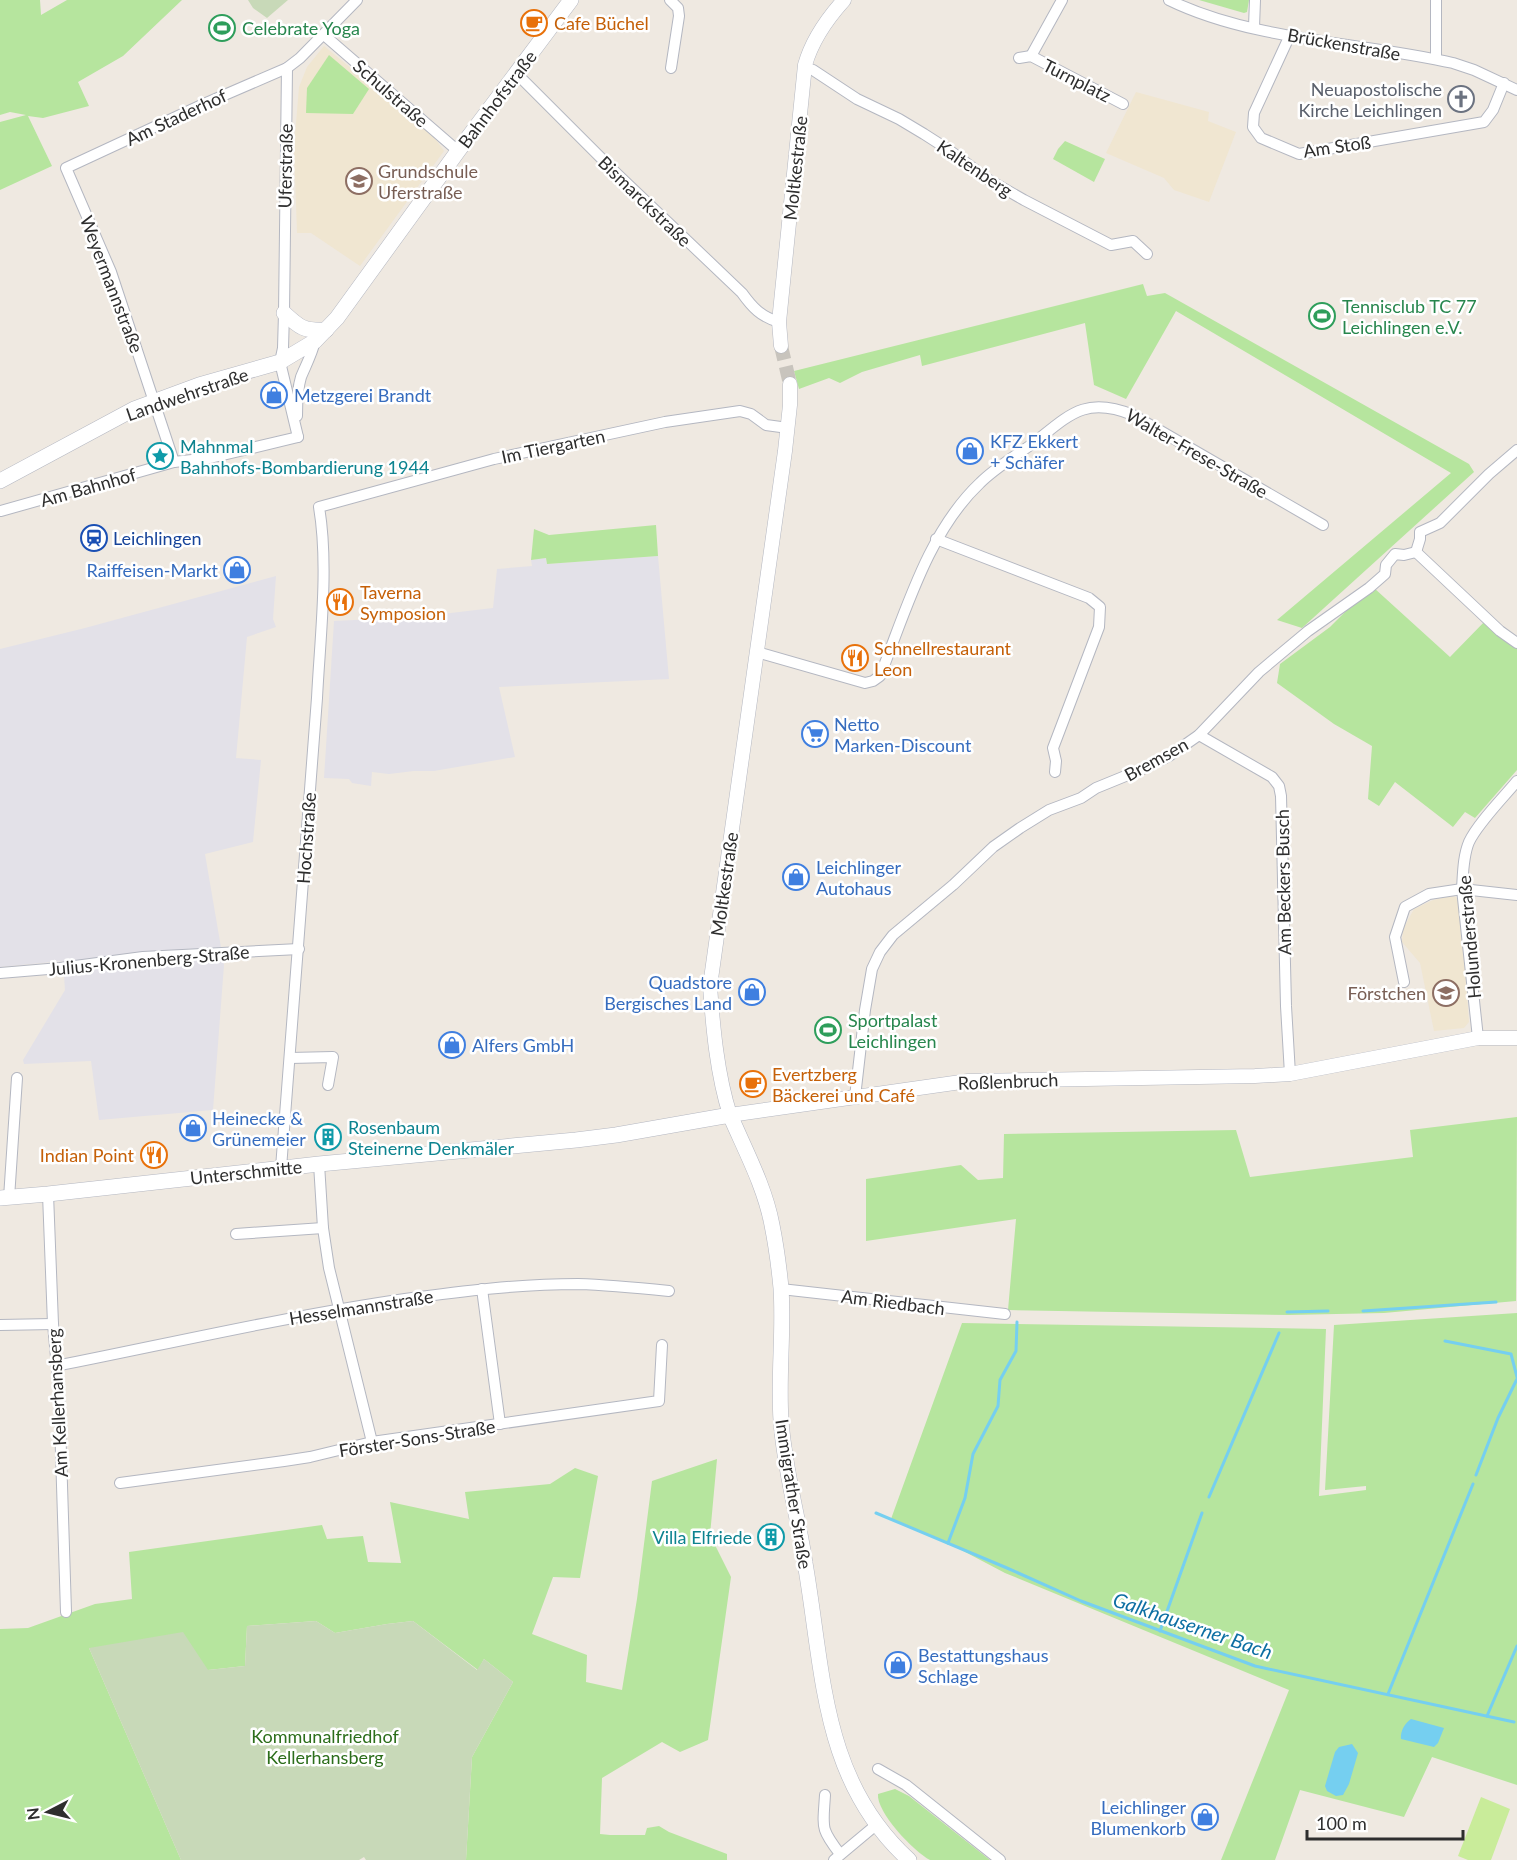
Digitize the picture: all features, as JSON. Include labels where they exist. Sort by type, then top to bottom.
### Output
[{"type":"main road","name":"Bahnhofstraße","points":[[280,362],[320,335],[337,318],[458,150],[571,0]]},
{"type":"main road","points":[[284,313],[293,322],[320,335]]},
{"type":"main road","name":"Landwehrstraße","points":[[0,481],[134,409],[280,362]]},
{"type":"main road","name":"Unterschmitte","points":[[48,1194],[320,1164],[576,1140],[730,1114]]},
{"type":"main road","name":"Immigrather Straße","points":[[730,1114],[759,1181],[772,1221],[781,1288],[782,1436],[806,1565],[829,1714],[836,1743],[859,1798],[876,1825],[909,1860]]},
{"type":"main road","points":[[4,1198],[48,1194]]},
{"type":"street","points":[[286,68],[300,58],[357,0]]},
{"type":"street","points":[[670,0],[678,8],[679,16],[671,68]]},
{"type":"street","name":"Moltkestraße","points":[[780,346],[778,322],[805,67],[813,42],[828,18],[844,0]]},
{"type":"street","name":"Turnplatz","points":[[1031,56],[1062,0]]},
{"type":"street","name":"Brückenstraße","points":[[1169,0],[1207,16],[1254,27],[1436,59],[1474,70],[1517,90]]},
{"type":"street","points":[[1254,27],[1255,0]]},
{"type":"street","points":[[1436,0],[1436,59]]},
{"type":"street","name":"Am Stoß","points":[[1290,34],[1254,113],[1253,127],[1261,138],[1299,154],[1484,122],[1493,110],[1504,83]]},
{"type":"street","name":"Schulstraße","points":[[324,35],[458,150]]},
{"type":"street","name":"Turnplatz","points":[[1018,58],[1031,56],[1123,104]]},
{"type":"street","name":"Kaltenberg","points":[[805,67],[857,99],[924,134],[989,180],[1024,200],[1111,245],[1133,241],[1147,254]]},
{"type":"street","name":"Am Staderhof","points":[[66,168],[286,68]]},
{"type":"street","name":"Uferstraße","points":[[280,362],[283,348],[284,313],[286,68]]},
{"type":"street","name":"Bismarckstraße","points":[[516,73],[612,169],[742,293],[755,309],[766,318],[778,322]]},
{"type":"street","name":"Weyermannstraße","points":[[66,168],[111,272],[154,402]]},
{"type":"street","name":"Bahnhofstraße","points":[[298,437],[297,394],[320,335]]},
{"type":"street","points":[[280,362],[298,437]]},
{"type":"street","name":"Moltkestraße","points":[[730,1114],[723,1095],[710,986],[788,428],[790,384]]},
{"type":"street","points":[[154,402],[174,462]]},
{"type":"street","name":"Walter-Frese-Straße","points":[[757,652],[865,683],[880,676],[936,539],[947,522],[983,480],[1070,414],[1094,406],[1120,410],[1133,415],[1323,525]]},
{"type":"street","name":"Im Tiergarten","points":[[318,507],[494,459],[665,423],[740,411],[752,414],[766,425],[788,428]]},
{"type":"street","name":"Am Bahnhof","points":[[1,511],[174,462],[210,458],[298,437]]},
{"type":"street","points":[[1515,638],[1500,631],[1416,552],[1420,532],[1440,524],[1489,474],[1517,450]]},
{"type":"street","name":"Hochstraße","points":[[281,1168],[299,949],[321,619],[323,532],[318,507]]},
{"type":"street","points":[[936,539],[1089,598],[1100,606],[1099,627],[1053,748],[1056,760],[1055,772]]},
{"type":"street","name":"Bremsen","points":[[855,1097],[870,980],[875,960],[885,943],[953,885],[993,847],[1020,828],[1049,810],[1081,798],[1096,788],[1169,756],[1199,735],[1259,672],[1308,631],[1385,574],[1386,565],[1395,554],[1404,555],[1416,552]]},
{"type":"street","name":"Am Beckers Busch","points":[[1199,735],[1272,777],[1279,786],[1290,1074]]},
{"type":"street","name":"Holunderstraße","points":[[1478,1038],[1462,889],[1464,865],[1469,842],[1517,782]]},
{"type":"street","points":[[1404,982],[1395,937],[1405,907],[1429,894],[1462,889],[1517,895]]},
{"type":"street","name":"Julius-Kronenberg-Straße","points":[[0,973],[142,957],[299,949]]},
{"type":"street","points":[[1290,1074],[1478,1038],[1517,1038]]},
{"type":"street","points":[[290,1058],[333,1057],[328,1085]]},
{"type":"street","name":"Roßlenbruch","points":[[730,1114],[951,1082],[1290,1074]]},
{"type":"street","points":[[4,1198],[17,1078]]},
{"type":"street","points":[[320,1164],[323,1228],[329,1269],[372,1442]]},
{"type":"street","name":"Am Kellerhansberg","points":[[48,1194],[53,1324],[59,1390],[66,1612]]},
{"type":"street","points":[[236,1234],[323,1228]]},
{"type":"street","name":"Hesselmannstraße","points":[[56,1366],[339,1309],[482,1289],[578,1284],[669,1291]]},
{"type":"street","name":"Am Riedbach","points":[[781,1288],[1005,1314]]},
{"type":"street","points":[[482,1289],[500,1424]]},
{"type":"street","points":[[0,1325],[53,1324]]},
{"type":"street","name":"Förster-Sons-Straße","points":[[120,1483],[302,1458],[372,1442],[659,1401],[662,1346]]},
{"type":"street","points":[[878,1769],[906,1785],[1000,1860]]},
{"type":"street","points":[[825,1795],[823,1828],[837,1857],[876,1825]]},
{"type":"shaded area","name":"Grundschule Uferstraße","points":[[324,46],[429,130],[444,151],[360,266],[311,233],[297,233],[294,147],[299,87],[307,67]]},
{"type":"shaded area","points":[[1136,92],[1209,112],[1208,121],[1236,132],[1209,202],[1174,190],[1164,178],[1106,153]]},
{"type":"shaded area","points":[[658,556],[669,679],[499,687],[515,757],[434,771],[389,774],[372,772],[371,786],[352,783],[349,779],[324,778],[334,621],[417,617],[493,608],[497,569],[532,566],[531,560],[546,558],[547,564]]},
{"type":"shaded area","points":[[276,576],[273,619],[276,627],[247,637],[236,758],[261,760],[253,842],[205,854],[224,965],[213,1110],[99,1120],[91,1061],[24,1064],[23,1060],[65,990],[63,961],[0,967],[0,649]]},
{"type":"shaded area","name":"Förstchen","points":[[1456,897],[1459,902],[1461,916],[1469,1022],[1464,1028],[1434,1031],[1420,963],[1402,942],[1403,929],[1414,909],[1433,900]]},
{"type":"green space","points":[[0,0],[40,0],[41,15],[67,0],[182,0],[123,56],[78,82],[89,106],[43,118],[28,116],[52,166],[0,190],[0,122],[26,115],[10,112],[0,115]]},
{"type":"green space","points":[[248,0],[288,0],[267,18],[253,8]]},
{"type":"green space","points":[[1199,0],[1249,0],[1247,12],[1244,13]]},
{"type":"green space","points":[[329,55],[369,89],[353,114],[306,113],[307,88]]},
{"type":"green space","points":[[1065,141],[1105,159],[1094,182],[1053,159]]},
{"type":"green space","points":[[1143,284],[1147,296],[1165,293],[1469,464],[1474,472],[1302,628],[1277,620],[1451,473],[1176,311],[1126,399],[1094,385],[1085,323],[922,366],[920,355],[862,372],[840,383],[829,378],[799,389],[794,371]]},
{"type":"green space","points":[[656,525],[658,556],[547,564],[546,558],[531,560],[534,529],[549,535]]},
{"type":"green space","points":[[1374,588],[1450,657],[1487,619],[1517,646],[1517,770],[1475,818],[1465,812],[1453,827],[1395,782],[1379,806],[1368,799],[1372,746],[1334,724],[1277,683],[1280,664],[1330,627]]},
{"type":"green space","points":[[1517,1117],[1516,1301],[1384,1313],[1289,1315],[1008,1310],[1016,1219],[866,1241],[866,1179],[961,1165],[978,1180],[1003,1178],[1004,1134],[1236,1130],[1250,1177],[1413,1157],[1410,1130]]},
{"type":"green space","points":[[1517,1313],[1517,1785],[1432,1757],[1404,1817],[1300,1790],[1275,1860],[1221,1860],[1289,1690],[1005,1573],[948,1543],[891,1519],[962,1323],[1326,1329],[1319,1496],[1366,1490],[1366,1486],[1325,1490],[1334,1325]]},
{"type":"green space","points":[[717,1459],[710,1535],[731,1577],[708,1740],[680,1752],[662,1742],[602,1778],[600,1834],[645,1835],[647,1828],[659,1826],[727,1854],[727,1860],[466,1860],[472,1757],[513,1682],[484,1659],[478,1670],[413,1621],[335,1633],[316,1621],[247,1626],[245,1666],[208,1670],[89,1648],[181,1860],[0,1860],[0,1629],[28,1628],[95,1604],[132,1599],[129,1552],[322,1525],[327,1539],[363,1536],[368,1562],[401,1563],[390,1502],[469,1519],[465,1492],[550,1484],[575,1468],[598,1476],[580,1578],[553,1577],[532,1634],[587,1655],[586,1682],[622,1690],[637,1599],[652,1481]]},
{"type":"green space","name":"Kommunalfriedhof Kellerhansberg","points":[[316,1621],[335,1633],[413,1621],[477,1670],[484,1659],[513,1682],[472,1757],[466,1860],[366,1860],[364,1857],[359,1860],[181,1860],[89,1648],[183,1632],[208,1670],[245,1666],[247,1626]]},
{"type":"green space","points":[[895,1789],[909,1796],[990,1860],[930,1860],[923,1856],[897,1831],[879,1802],[878,1794]]},
{"type":"green space","points":[[1481,1797],[1510,1809],[1491,1860],[1468,1860],[1458,1856]]},
{"type":"water","points":[[1411,1719],[1444,1728],[1434,1747],[1401,1739],[1403,1727]]},
{"type":"water","points":[[1352,1744],[1358,1753],[1349,1784],[1343,1795],[1336,1796],[1327,1791],[1325,1786],[1335,1752],[1339,1747]]},
{"type":"waterway","points":[[1363,1311],[1496,1302]]},
{"type":"waterway","points":[[1287,1312],[1328,1311]]},
{"type":"waterway","points":[[948,1543],[965,1498],[973,1454],[998,1406],[1000,1380],[1016,1351],[1017,1322]]},
{"type":"waterway","points":[[1209,1497],[1279,1333]]},
{"type":"waterway","points":[[1445,1341],[1511,1354],[1517,1377]]},
{"type":"waterway","points":[[1476,1475],[1498,1418],[1517,1379]]},
{"type":"waterway","points":[[1388,1694],[1473,1484]]},
{"type":"waterway","name":"Galkhauserner Bach","points":[[876,1513],[1081,1601],[1255,1666],[1514,1722]]},
{"type":"waterway","points":[[1160,1631],[1202,1513]]},
{"type":"waterway","points":[[1487,1716],[1517,1646]]},
{"type":"tunnel","points":[[781,346],[790,384]]},
{"type":"place","name":"Cafe Büchel","points":[[534,23]]},
{"type":"place","name":"Celebrate Yoga","points":[[222,28]]},
{"type":"place","name":"Neuapostolische Kirche Leichlingen","points":[[1461,99]]},
{"type":"place","name":"Grundschule Uferstraße","points":[[359,181]]},
{"type":"place","name":"Tennisclub TC 77 Leichlingen e.V.","points":[[1322,316]]},
{"type":"place","name":"Metzgerei Brandt","points":[[274,395]]},
{"type":"place","name":"KFZ Ekkert + Schäfer","points":[[970,451]]},
{"type":"place","name":"Mahnmal Bahnhofs-Bombardierung 1944","points":[[160,456]]},
{"type":"place","name":"Leichlingen","points":[[94,538]]},
{"type":"place","name":"Raiffeisen-Markt","points":[[237,570]]},
{"type":"place","name":"Taverna Symposion","points":[[340,602]]},
{"type":"place","name":"Schnellrestaurant Leon","points":[[855,658]]},
{"type":"place","name":"Netto Marken-Discount","points":[[815,734]]},
{"type":"place","name":"Leichlinger Autohaus","points":[[796,877]]},
{"type":"place","name":"Quadstore Bergisches Land","points":[[752,992]]},
{"type":"place","name":"Förstchen","points":[[1446,993]]},
{"type":"place","name":"Sportpalast Leichlingen","points":[[828,1030]]},
{"type":"place","name":"Alfers GmbH","points":[[452,1045]]},
{"type":"place","name":"Evertzberg Bäckerei und Café","points":[[753,1084]]},
{"type":"place","name":"Heinecke & Grünemeier","points":[[193,1128]]},
{"type":"place","name":"Rosenbaum Steinerne Denkmäler","points":[[328,1137]]},
{"type":"place","name":"Indian Point","points":[[154,1155]]},
{"type":"place","name":"Villa Elfriede","points":[[771,1537]]},
{"type":"place","name":"Bestattungshaus Schlage","points":[[898,1665]]},
{"type":"place","name":"Leichlinger Blumenkorb","points":[[1205,1817]]}]
